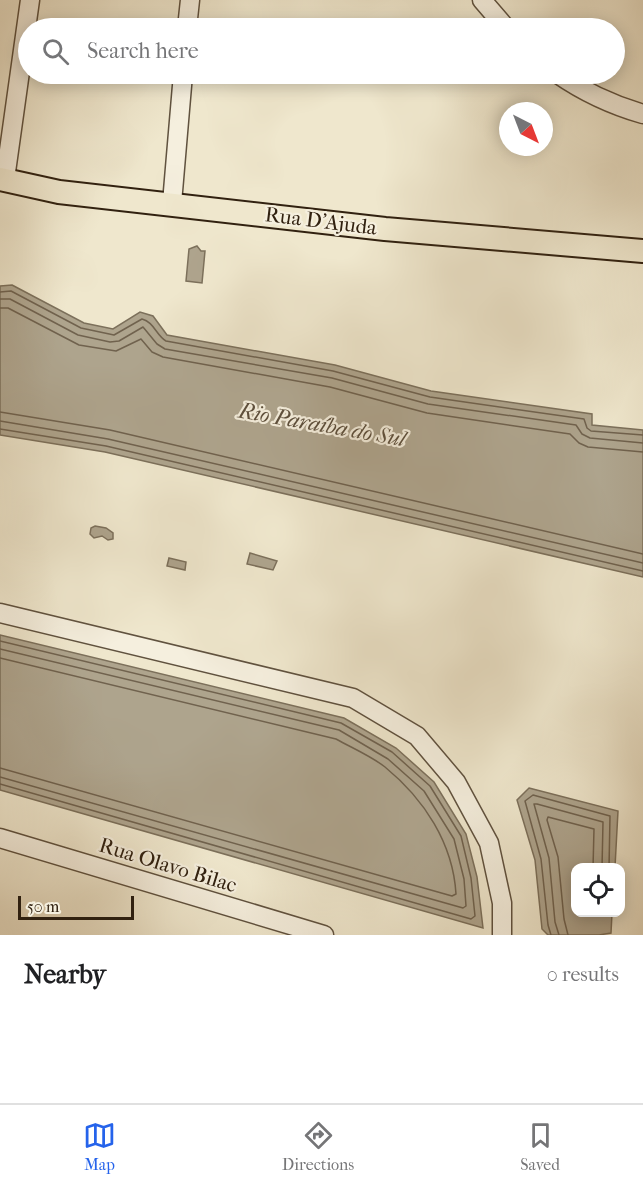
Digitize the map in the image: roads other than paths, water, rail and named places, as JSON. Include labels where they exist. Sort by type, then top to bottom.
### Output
[{"type":"main road","name":"Rua D'Ajuda","points":[[2,179],[59,192],[172,203],[385,229],[643,251]]},
{"type":"street","points":[[27,18],[30,0]]},
{"type":"street","points":[[188,18],[190,0]]},
{"type":"street","points":[[482,0],[494,18]]},
{"type":"street","points":[[2,179],[18,77]]},
{"type":"street","points":[[172,203],[182,84]]},
{"type":"street","points":[[573,84],[609,103],[643,114]]},
{"type":"street","points":[[0,614],[353,698],[417,736],[456,782],[489,843],[501,903],[502,935]]},
{"type":"street","name":"Rua Olavo Bilac","points":[[0,838],[324,935]]},
{"type":"water","points":[[197,246],[201,251],[205,251],[202,283],[186,281],[189,249]]},
{"type":"water","name":"Rio Paraíba do Sul","points":[[12,285],[84,323],[113,329],[140,312],[153,316],[167,335],[335,365],[431,391],[592,414],[592,425],[643,430],[643,577],[105,452],[0,435],[0,286]]},
{"type":"water","points":[[95,526],[106,528],[113,533],[113,539],[108,540],[102,536],[94,538],[90,534],[91,528]]},
{"type":"water","points":[[250,553],[277,561],[273,570],[247,564]]},
{"type":"water","points":[[169,558],[186,562],[185,570],[167,566]]},
{"type":"water","points":[[0,635],[344,718],[396,748],[434,782],[466,834],[477,877],[483,928],[0,790]]},
{"type":"water","points":[[529,788],[618,811],[615,863],[571,863],[571,917],[612,917],[611,933],[548,935],[542,929],[535,860],[517,800]]}]
